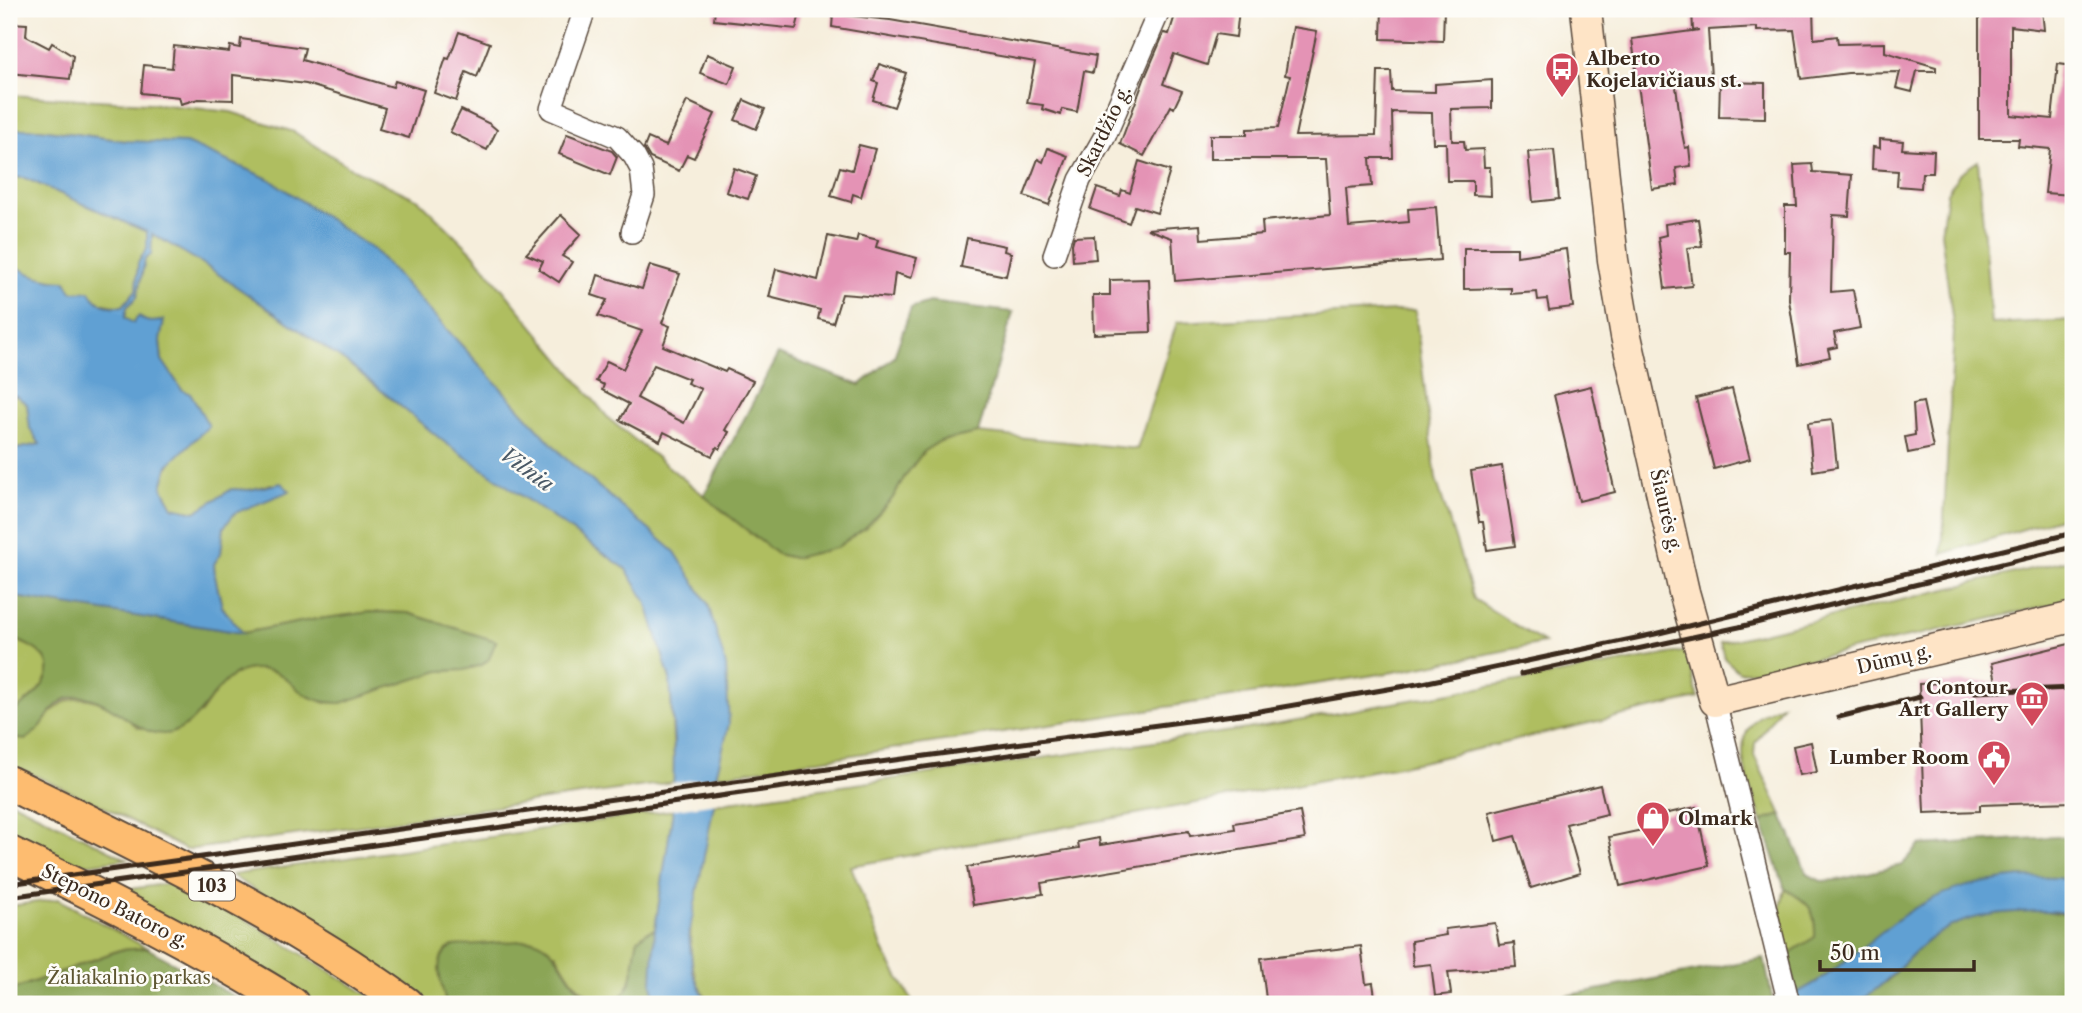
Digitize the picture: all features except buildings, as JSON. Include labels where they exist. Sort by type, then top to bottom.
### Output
[{"type":"main road","name":"Šiaurės g.","points":[[1586,9],[1608,221],[1626,337],[1684,592],[1716,701]]},
{"type":"main road","name":"Dūmų g.","points":[[1716,701],[2073,617]]},
{"type":"main road","name":"103","points":[[9,783],[142,848],[272,918],[407,1004]]},
{"type":"main road","name":"Stepono Batoro g.","points":[[9,853],[103,897],[292,1004]]},
{"type":"street","points":[[586,9],[551,109],[617,136],[634,156],[640,169],[644,195],[632,232]]},
{"type":"street","name":"Skardžio g.","points":[[1054,254],[1080,180],[1105,136],[1160,9]]},
{"type":"street","name":"Šiaurės g.","points":[[1716,701],[1789,1004]]},
{"type":"green space","points":[[9,95],[149,103],[231,112],[294,132],[353,169],[419,200],[472,252],[609,419],[777,554],[794,558],[892,499],[924,451],[940,441],[978,433],[1137,449],[1177,322],[1415,310],[1436,479],[1474,599],[1544,643],[1394,672],[716,776],[729,724],[708,604],[675,553],[565,458],[374,250],[126,141],[40,129],[9,129]]},
{"type":"green space","points":[[1978,161],[1991,324],[2073,320],[2073,514],[1942,554],[1954,332],[1941,232],[1947,193],[1959,174]]},
{"type":"green space","points":[[9,177],[25,178],[147,232],[147,248],[138,263],[136,290],[123,306],[103,304],[72,292],[66,281],[36,276],[9,261]]},
{"type":"green space","points":[[152,234],[202,263],[349,364],[443,441],[626,569],[646,601],[670,679],[675,782],[186,850],[102,806],[9,764],[9,733],[11,737],[39,729],[50,714],[62,704],[74,699],[86,698],[99,702],[139,728],[201,713],[231,676],[256,669],[282,675],[310,696],[326,703],[439,671],[464,670],[496,642],[408,613],[371,612],[243,633],[222,607],[215,576],[214,564],[221,553],[224,527],[234,513],[289,490],[271,484],[249,490],[232,489],[195,512],[173,507],[162,487],[173,458],[197,436],[182,390],[162,360],[160,341],[150,323],[142,320],[133,323],[125,318],[127,307],[137,297],[145,258],[151,254]]},
{"type":"green space","points":[[929,302],[1013,312],[978,433],[940,441],[924,451],[892,499],[866,527],[836,548],[794,558],[777,554],[704,496],[778,354],[860,385],[894,357],[911,308]]},
{"type":"green space","points":[[15,395],[27,404],[30,429],[40,444],[11,450],[9,457],[9,402]]},
{"type":"green space","points":[[2073,559],[2073,600],[1758,671],[1739,672],[1724,658],[1720,643]]},
{"type":"green space","points":[[9,596],[243,633],[370,612],[408,613],[496,641],[489,659],[482,665],[464,670],[439,671],[341,703],[310,697],[275,672],[255,669],[242,671],[221,686],[186,726],[174,732],[160,734],[132,723],[106,705],[77,697],[58,704],[38,730],[25,740],[11,737],[9,718],[38,691],[46,680],[48,670],[47,662],[36,650],[9,637]]},
{"type":"green space","points":[[9,637],[36,650],[47,662],[48,670],[46,680],[38,691],[9,718]]},
{"type":"green space","points":[[1687,651],[1698,698],[1421,762],[851,866],[885,954],[914,1004],[712,1004],[699,986],[692,963],[692,908],[714,804],[1247,729]]},
{"type":"green space","points":[[1782,705],[1755,743],[1754,755],[1782,815],[1762,821],[1745,770],[1743,744],[1754,721]]},
{"type":"green space","points":[[9,800],[127,859],[67,867],[9,842]]},
{"type":"green space","points":[[673,810],[655,929],[647,933],[638,945],[630,986],[624,995],[612,1003],[584,992],[567,972],[556,953],[439,968],[446,1004],[433,1004],[231,875]]},
{"type":"green space","points":[[1782,815],[1807,874],[1821,881],[1838,880],[1902,865],[1920,845],[2073,836],[2073,881],[2057,878],[1833,972],[1796,994],[1788,954],[1815,937],[1815,927],[1809,907],[1785,889],[1762,821]]},
{"type":"green space","points":[[178,882],[237,914],[383,1004],[311,1004],[116,891]]},
{"type":"green space","points":[[1785,889],[1809,907],[1815,927],[1815,937],[1788,954],[1780,909]]},
{"type":"green space","points":[[58,899],[147,948],[119,950],[9,991],[9,906]]},
{"type":"green space","points":[[2040,910],[2073,916],[2073,1004],[1858,1004],[1856,1001],[1888,980],[1921,946],[1944,929],[1978,916]]},
{"type":"green space","points":[[655,929],[652,984],[656,1004],[446,1004],[439,972],[446,951],[453,946],[533,940],[552,951],[570,979],[585,995],[612,1003],[621,996],[630,982],[638,939]]},
{"type":"green space","name":"Žaliakalnio parkas","points":[[147,948],[248,1004],[9,1004],[9,991],[120,950]]},
{"type":"green space","points":[[1764,958],[1773,1002],[1568,1004],[1565,996]]},
{"type":"water","name":"Vilnia","points":[[9,129],[40,129],[126,141],[186,143],[269,179],[374,250],[565,458],[675,552],[708,604],[726,666],[729,724],[716,776],[714,804],[689,935],[693,973],[704,997],[712,1004],[656,1004],[652,984],[655,929],[673,810],[674,743],[670,679],[646,601],[626,569],[443,441],[349,364],[202,263],[152,234],[151,255],[145,259],[137,297],[127,307],[125,318],[133,323],[139,316],[147,321],[164,320],[160,341],[162,360],[182,390],[191,394],[209,426],[168,465],[162,487],[173,507],[195,512],[232,489],[249,490],[281,483],[290,491],[235,513],[224,527],[221,553],[214,564],[215,576],[222,607],[243,633],[9,596],[9,457],[11,450],[40,444],[30,429],[27,404],[15,395],[9,402],[9,261],[36,276],[66,281],[72,292],[90,291],[96,300],[103,304],[123,306],[136,290],[138,263],[147,248],[147,232],[25,178],[9,177]]},
{"type":"water","points":[[2023,877],[2073,881],[2073,916],[2037,911],[1975,918],[1951,926],[1928,940],[1879,987],[1862,999],[1852,1003],[1822,1006],[1761,1004],[1805,989],[1842,964],[1896,921],[1928,901],[1967,886]]},
{"type":"pier","points":[[720,776],[717,803],[669,810],[671,783]]},
{"type":"railway","points":[[9,884],[1248,713],[1423,683],[1655,634],[2073,533]]},
{"type":"railway","points":[[1521,674],[1739,627],[2073,547]]},
{"type":"railway","points":[[1975,692],[2073,688]]},
{"type":"railway","points":[[1839,717],[1920,697]]},
{"type":"railway","points":[[9,897],[1037,751]]},
{"type":"place","name":"Alberto Kojelavičiaus st.","points":[[1562,99]]},
{"type":"place","name":"Contour Art Gallery","points":[[2032,728]]},
{"type":"place","name":"Lumber Room","points":[[1994,787]]},
{"type":"place","name":"Olmark","points":[[1653,848]]}]
